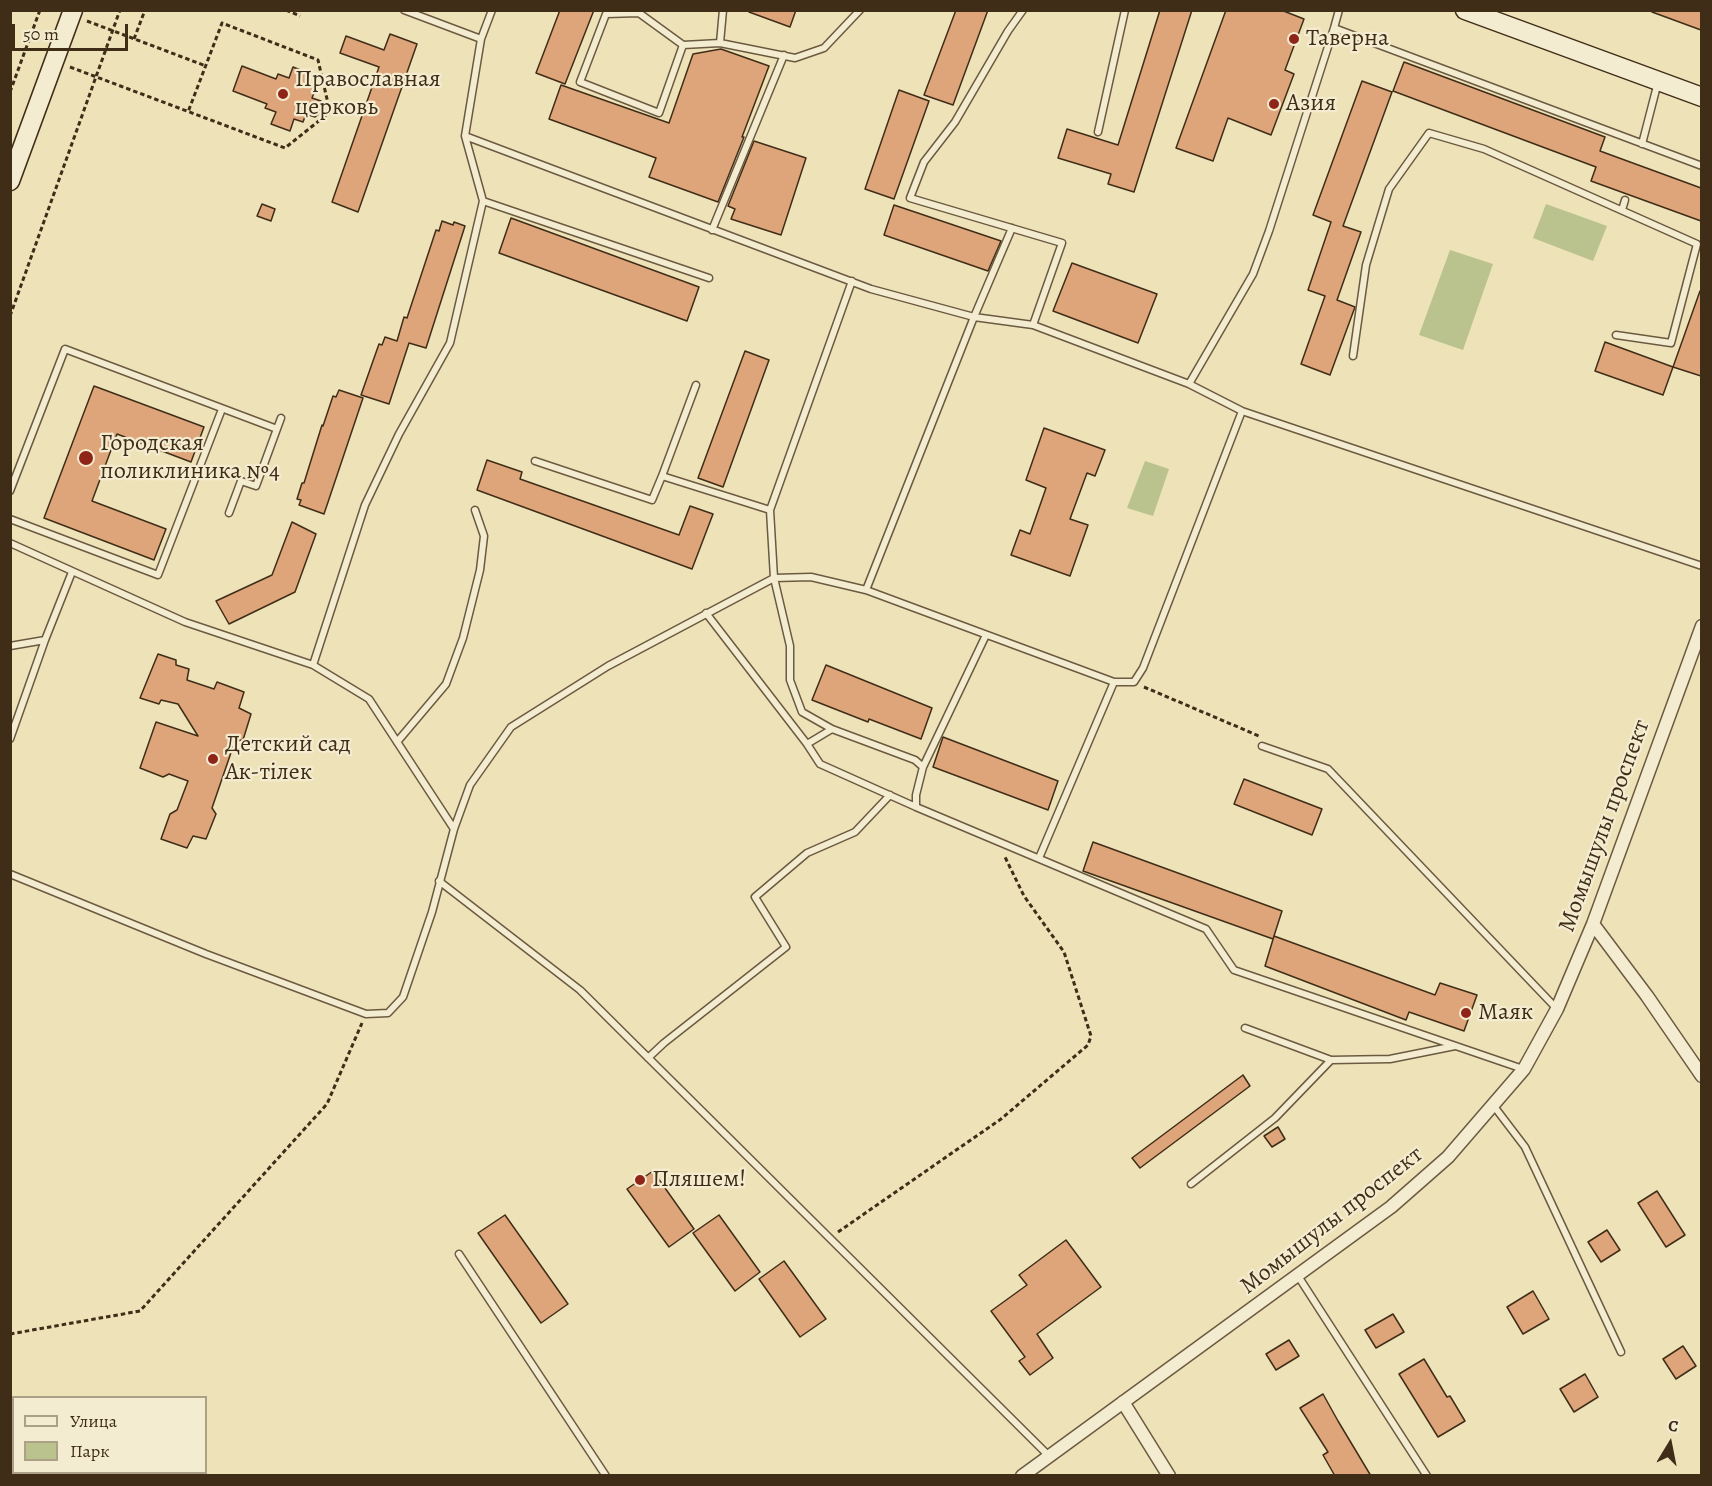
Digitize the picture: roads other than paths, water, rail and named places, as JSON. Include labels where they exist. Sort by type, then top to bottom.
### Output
[{"type":"street","points":[[1465,10],[1701,97]]},
{"type":"street","points":[[10,181],[72,13]]},
{"type":"street","name":"Момышулы проспект","points":[[1022,1476],[1391,1207],[1448,1157],[1524,1069],[1557,1009],[1593,924],[1701,626]]},
{"type":"street","points":[[1593,924],[1647,996],[1701,1076]]},
{"type":"street","points":[[1123,1402],[1169,1476]]},
{"type":"lane","points":[[404,10],[481,39]]},
{"type":"lane","points":[[313,665],[365,505],[399,434],[450,343],[483,201],[465,136],[481,39],[492,10]]},
{"type":"lane","points":[[720,43],[723,10]]},
{"type":"lane","points":[[683,45],[659,113],[580,82],[606,14],[640,12],[683,45],[720,43],[795,58],[824,48],[860,10]]},
{"type":"lane","points":[[1023,10],[954,122],[924,162],[910,198],[1062,243],[1033,325]]},
{"type":"lane","points":[[1098,132],[1125,10]]},
{"type":"lane","points":[[1189,384],[1253,274],[1269,231],[1339,10]]},
{"type":"lane","points":[[1334,28],[1701,166]]},
{"type":"lane","points":[[712,230],[784,55]]},
{"type":"lane","points":[[1642,144],[1658,81]]},
{"type":"lane","points":[[1353,356],[1366,265],[1389,189],[1429,133],[1484,149],[1697,244],[1671,343],[1616,335]]},
{"type":"lane","points":[[465,136],[871,289],[974,317],[1033,325],[1189,384],[1242,411],[1701,566]]},
{"type":"lane","points":[[1622,210],[1625,200]]},
{"type":"lane","points":[[483,201],[709,278]]},
{"type":"lane","points":[[866,590],[974,317],[1012,228]]},
{"type":"lane","points":[[852,281],[770,510],[774,578],[790,646],[790,680],[802,712],[832,729],[915,760],[923,767]]},
{"type":"lane","points":[[10,491],[65,349],[277,429]]},
{"type":"lane","points":[[535,461],[652,500],[696,385]]},
{"type":"lane","points":[[10,519],[158,575],[222,409]]},
{"type":"lane","points":[[10,874],[206,954],[366,1014],[388,1013],[403,997],[432,912],[454,829],[470,785],[511,727],[609,666],[774,578],[811,577],[866,590],[1114,682],[1134,682],[1143,669],[1242,411]]},
{"type":"lane","points":[[229,513],[240,481],[256,486],[281,418]]},
{"type":"lane","points":[[662,476],[770,510]]},
{"type":"lane","points":[[397,742],[446,684],[464,638],[480,570],[484,536],[475,510]]},
{"type":"lane","points":[[10,543],[185,622],[313,665],[369,699],[454,829]]},
{"type":"lane","points":[[10,739],[72,572]]},
{"type":"lane","points":[[706,613],[820,764],[916,807],[1206,929],[1234,970],[1524,1069]]},
{"type":"lane","points":[[916,807],[916,795],[923,767],[986,635]]},
{"type":"lane","points":[[10,646],[45,640]]},
{"type":"lane","points":[[1039,858],[1114,682]]},
{"type":"lane","points":[[807,744],[832,729]]},
{"type":"lane","points":[[1262,746],[1328,769],[1557,1009]]},
{"type":"lane","points":[[648,1058],[786,947],[755,897],[807,853],[855,832],[890,795]]},
{"type":"lane","points":[[439,881],[580,990],[1049,1456]]},
{"type":"lane","points":[[1245,1028],[1330,1060],[1390,1059],[1456,1046]]},
{"type":"lane","points":[[1191,1184],[1275,1118],[1330,1060]]},
{"type":"lane","points":[[1493,1105],[1525,1147],[1621,1352]]},
{"type":"lane","points":[[459,1254],[606,1476]]},
{"type":"lane","points":[[1298,1276],[1427,1476]]},
{"type":"place","name":"Таверна","points":[[1294,39]]},
{"type":"place","name":"Православная церковь","points":[[283,94]]},
{"type":"place","name":"Азия","points":[[1274,104]]},
{"type":"place","name":"Городская поликлиника №4","points":[[86,458]]},
{"type":"place","name":"Детский сад Ак-тiлек","points":[[213,759]]},
{"type":"place","name":"Маяк","points":[[1466,1013]]},
{"type":"place","name":"Пляшем!","points":[[640,1180]]}]
